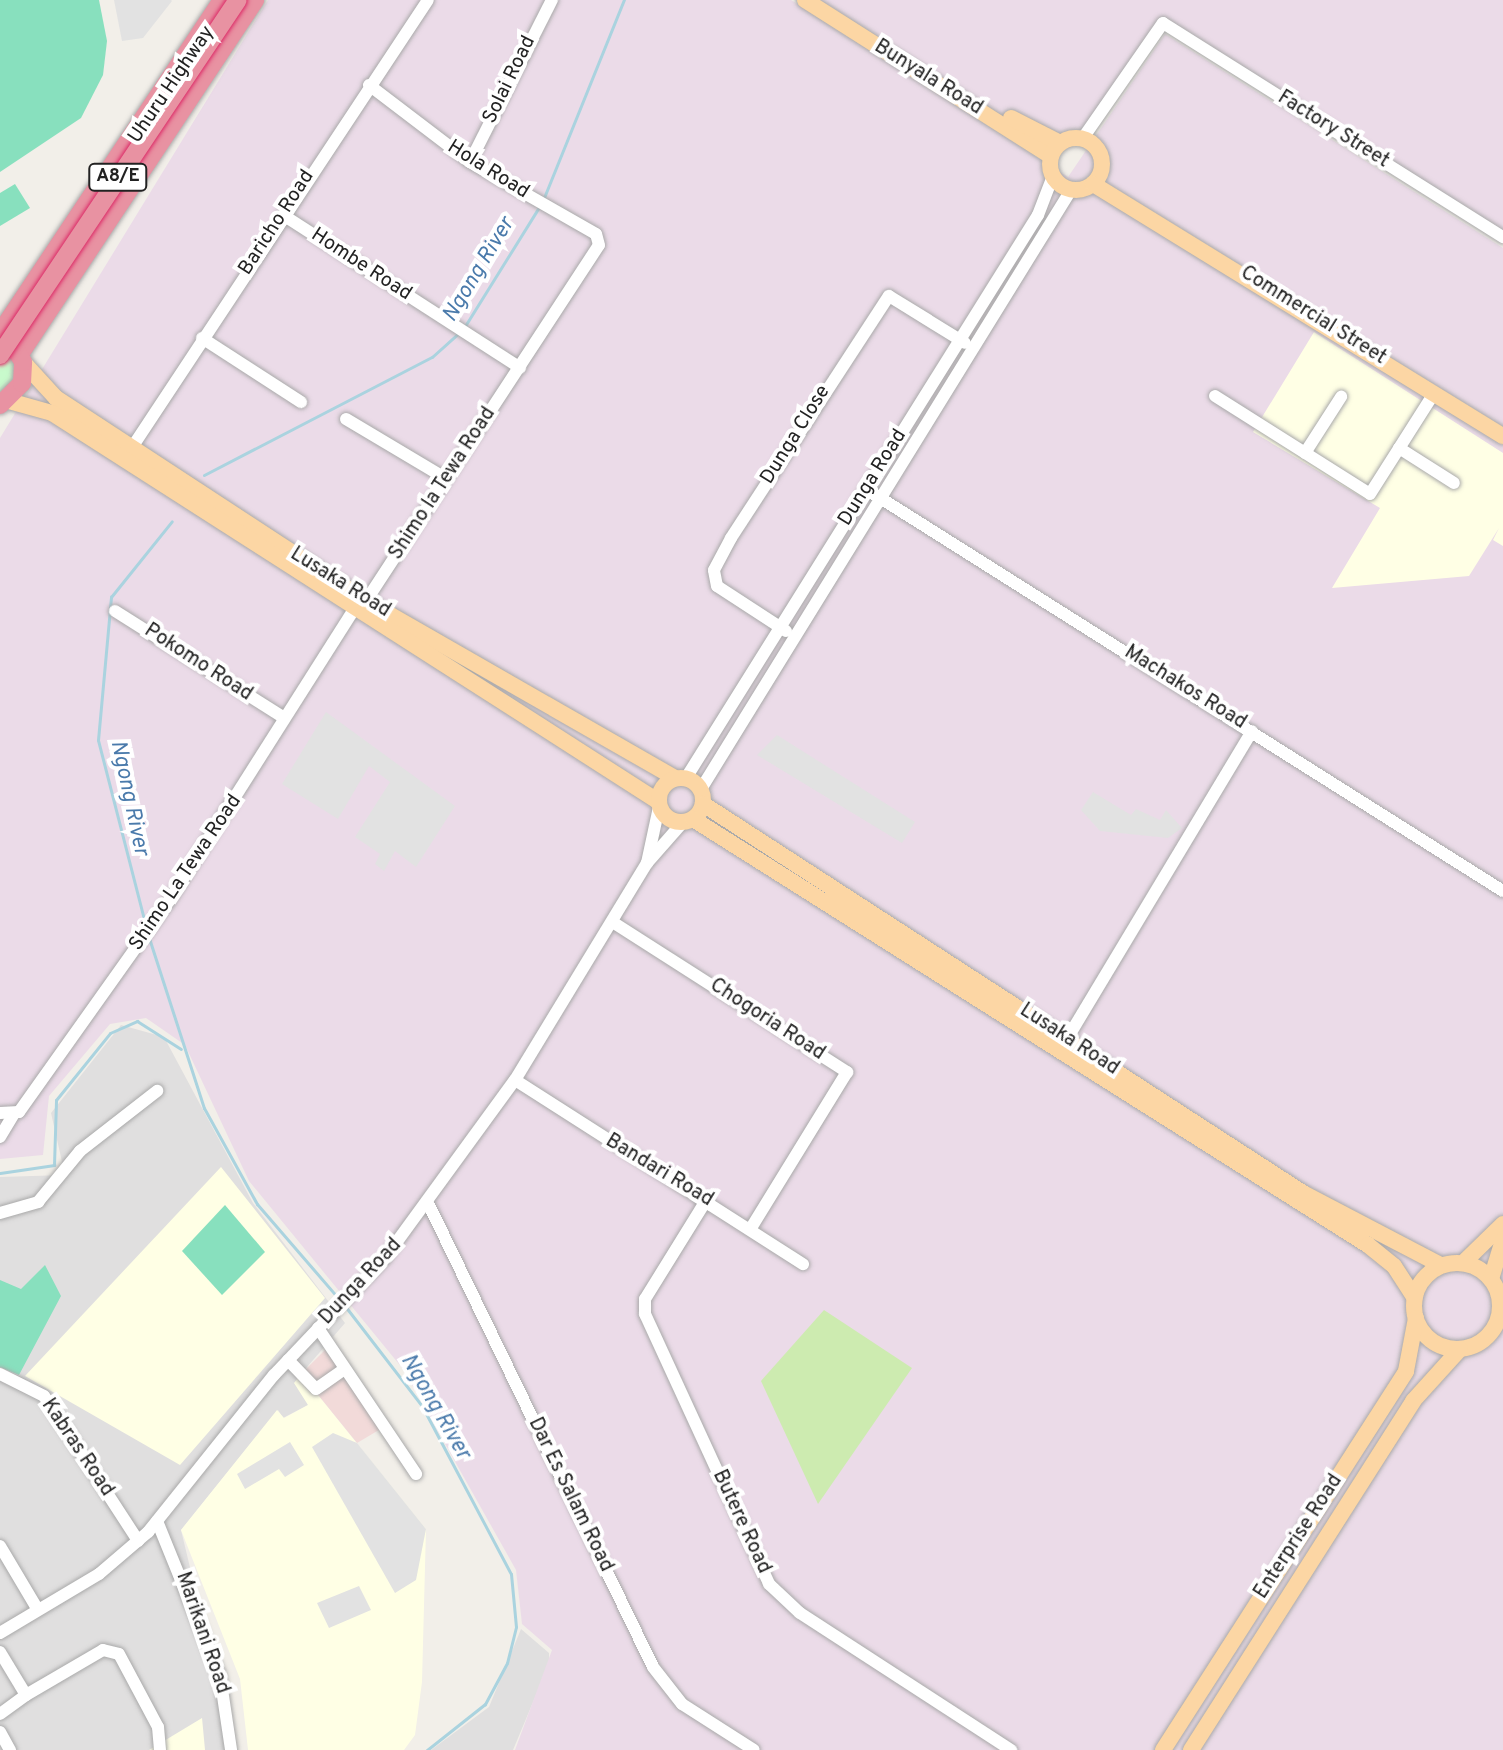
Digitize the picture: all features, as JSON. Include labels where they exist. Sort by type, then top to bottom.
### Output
[{"type":"highway","name":"Uhuru Highway","points":[[0,322],[214,0]]},
{"type":"highway","name":"A8/E","points":[[0,334],[222,0]]},
{"type":"highway","name":"A8/E","points":[[0,355],[238,0]]},
{"type":"highway","name":"Uhuru Highway","points":[[4,403],[22,383],[22,358],[255,0]]},
{"type":"highway","points":[[0,334],[22,358]]},
{"type":"main road","name":"Bunyala Road","points":[[805,0],[1056,149]]},
{"type":"main road","name":"Bunyala Road","points":[[822,0],[1056,149]]},
{"type":"main road","points":[[1083,138],[1099,150],[1102,170],[1093,184],[1071,190],[1053,176],[1056,149],[1083,138]]},
{"type":"main road","name":"Commercial Street","points":[[1102,170],[1122,196]]},
{"type":"main road","name":"Commercial Street","points":[[1093,184],[1122,196],[1503,436]]},
{"type":"main road","name":"Lusaka Road","points":[[22,358],[56,398],[659,805],[688,820],[1386,1257],[1415,1298]]},
{"type":"main road","name":"Lusaka Road","points":[[4,403],[52,413],[360,606],[681,778],[702,796],[1067,1039],[1316,1200],[1441,1265]]},
{"type":"main road","points":[[659,805],[663,786],[681,778]]},
{"type":"main road","points":[[688,820],[702,796]]},
{"type":"main road","points":[[1503,1224],[1463,1263],[1441,1265],[1415,1298],[1416,1318],[1437,1344],[1460,1349],[1495,1335],[1503,1240]]},
{"type":"main road","points":[[1463,1263],[1497,1286]]},
{"type":"main road","name":"Enterprise Road","points":[[1163,1750],[1406,1371],[1416,1318]]},
{"type":"main road","name":"Enterprise Road","points":[[1191,1750],[1413,1401],[1460,1349]]},
{"type":"street","name":"Baricho Road","points":[[131,449],[428,0]]},
{"type":"street","name":"Solai Road","points":[[470,162],[547,2]]},
{"type":"street","name":"Factory Street","points":[[1083,138],[1163,23],[1503,237]]},
{"type":"street","name":"Hola Road","points":[[369,85],[470,162],[596,234],[597,254]]},
{"type":"street","name":"Dunga Road","points":[[681,778],[787,632],[877,496],[1038,215],[1053,176]]},
{"type":"street","name":"Dunga Road","points":[[702,796],[866,489],[1071,190]]},
{"type":"street","name":"Hombe Road","points":[[283,215],[520,368]]},
{"type":"street","name":"Shimo la Tewa Road","points":[[360,606],[597,254]]},
{"type":"street","name":"Dunga Close","points":[[787,632],[717,586],[714,570],[731,538],[889,296],[966,343]]},
{"type":"street","points":[[202,338],[301,402]]},
{"type":"street","points":[[1215,396],[1370,494],[1434,393]]},
{"type":"street","points":[[1305,453],[1341,397]]},
{"type":"street","points":[[346,419],[445,478]]},
{"type":"street","points":[[1399,448],[1454,483]]},
{"type":"street","name":"Machakos Road","points":[[866,489],[1503,891]]},
{"type":"street","name":"Shimo La Tewa Road","points":[[0,1137],[7,1114],[169,901],[281,716],[360,606]]},
{"type":"street","name":"Pokomo Road","points":[[115,611],[281,716]]},
{"type":"street","points":[[1067,1039],[1252,731]]},
{"type":"street","name":"Dunga Road","points":[[647,863],[659,805]]},
{"type":"street","name":"Dunga Road","points":[[0,1633],[138,1541],[288,1360],[429,1205],[515,1080],[614,923],[647,863],[688,820]]},
{"type":"street","name":"Chogoria Road","points":[[614,923],[847,1072],[751,1228]]},
{"type":"street","name":"Bandari Road","points":[[515,1080],[591,1134],[707,1199],[803,1264]]},
{"type":"street","points":[[0,1213],[38,1202],[80,1151],[157,1091]]},
{"type":"street","name":"Butere Road","points":[[707,1199],[645,1299],[645,1314],[769,1584],[800,1613],[1011,1750]]},
{"type":"street","name":"Dar Es Salam Road","points":[[429,1205],[653,1667],[682,1704],[754,1750]]},
{"type":"street","points":[[318,1328],[416,1474]]},
{"type":"street","points":[[288,1360],[316,1389],[345,1369]]},
{"type":"street","name":"Kabras Road","points":[[0,1374],[44,1396],[138,1541]]},
{"type":"street","name":"Marikani Road","points":[[157,1521],[220,1676],[231,1750]]},
{"type":"street","points":[[0,1546],[38,1610]]},
{"type":"street","points":[[0,1714],[26,1695],[110,1650],[119,1654],[158,1727],[160,1750]]},
{"type":"street","points":[[0,1652],[26,1695]]},
{"type":"street","points":[[0,1732],[10,1750]]},
{"type":"shaded area","points":[[114,0],[172,1],[143,38],[122,41]]},
{"type":"shaded area","points":[[268,0],[791,0],[1068,177],[1165,34],[1503,248],[1503,1750],[515,1750],[552,1650],[522,1624],[516,1570],[403,1369],[249,1181],[185,1045],[146,1018],[110,1024],[49,1096],[43,1155],[0,1159],[0,438]]},
{"type":"shaded area","points":[[819,0],[1503,0],[1503,231],[1162,17],[1085,138],[1050,149]]},
{"type":"shaded area","points":[[1314,332],[1503,453],[1503,546],[1493,540],[1499,528],[1469,576],[1332,588],[1380,508],[1253,432]]},
{"type":"shaded area","points":[[326,712],[455,806],[416,867],[395,851],[384,871],[375,864],[380,854],[355,837],[390,782],[369,766],[338,819],[282,784]]},
{"type":"shaded area","points":[[777,735],[915,822],[902,843],[757,755]]},
{"type":"shaded area","points":[[1093,792],[1131,815],[1136,809],[1160,820],[1166,810],[1182,828],[1168,838],[1100,831],[1081,810]]},
{"type":"shaded area","points":[[121,1025],[164,1037],[253,1203],[345,1323],[301,1374],[308,1405],[283,1418],[278,1410],[181,1530],[234,1750],[0,1750],[0,1177],[65,1175],[51,1113]]},
{"type":"shaded area","points":[[221,1167],[325,1298],[180,1465],[25,1376]]},
{"type":"shaded area","points":[[325,1350],[384,1427],[357,1443],[301,1374]]},
{"type":"shaded area","points":[[301,1374],[426,1529],[422,1682],[415,1735],[404,1750],[248,1750],[240,1679],[181,1530],[277,1410],[284,1418],[308,1405],[294,1383]]},
{"type":"shaded area","points":[[333,1433],[357,1443],[426,1529],[416,1580],[395,1593],[312,1447]]},
{"type":"shaded area","points":[[290,1442],[304,1465],[285,1477],[279,1469],[245,1489],[237,1474]]},
{"type":"shaded area","points":[[359,1586],[371,1610],[329,1628],[317,1603]]},
{"type":"shaded area","points":[[521,1629],[549,1653],[549,1664],[513,1750],[431,1750],[489,1707]]},
{"type":"shaded area","points":[[202,1718],[205,1750],[149,1750]]},
{"type":"green space","points":[[0,0],[99,0],[107,41],[103,75],[81,118],[0,172]]},
{"type":"green space","points":[[15,184],[30,208],[0,226],[0,193]]},
{"type":"green space","points":[[0,344],[16,364],[13,384],[0,397]]},
{"type":"green space","points":[[225,1205],[265,1252],[222,1295],[182,1251]]},
{"type":"green space","points":[[45,1265],[61,1296],[19,1375],[0,1367],[0,1280],[21,1289]]},
{"type":"green space","points":[[824,1310],[912,1368],[818,1504],[761,1381]]},
{"type":"waterway","name":"Ngong River","points":[[543,200],[624,0]]},
{"type":"waterway","name":"Ngong River","points":[[465,326],[539,207]]},
{"type":"waterway","name":"Ngong River","points":[[204,475],[432,357],[460,332]]},
{"type":"waterway","name":"Ngong River","points":[[146,927],[98,740],[111,597],[172,521]]},
{"type":"waterway","name":"Ngong River","points":[[149,938],[204,1108],[257,1204],[340,1300]]},
{"type":"waterway","name":"Ngong River","points":[[0,1173],[54,1165],[56,1100],[110,1033],[137,1021],[181,1049]]},
{"type":"waterway","name":"Ngong River","points":[[345,1306],[422,1406],[511,1574],[516,1627],[507,1663],[485,1704],[427,1750]]}]
